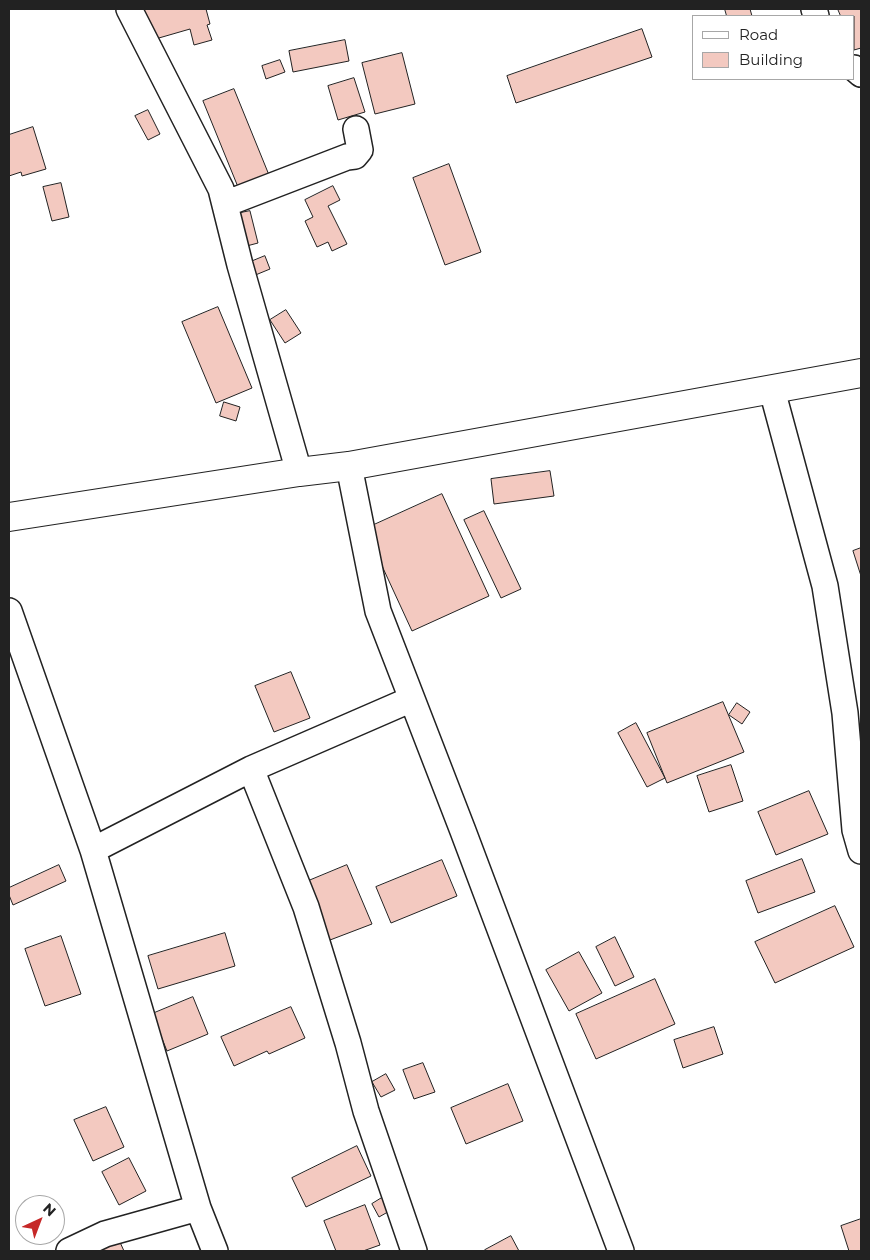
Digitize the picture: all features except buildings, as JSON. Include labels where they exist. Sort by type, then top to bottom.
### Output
[{"type":"main road","points":[[9,517],[349,466],[861,373]]},
{"type":"street","points":[[129,9],[221,189],[240,265],[299,472]]},
{"type":"street","points":[[225,204],[347,157],[355,156],[360,150],[356,129]]},
{"type":"street","points":[[772,390],[825,586],[845,713],[855,830],[861,851]]},
{"type":"street","points":[[349,466],[378,611],[621,1251]]},
{"type":"street","points":[[9,611],[93,850],[198,1208],[215,1251]]},
{"type":"street","points":[[93,850],[251,768],[412,699]]},
{"type":"street","points":[[251,768],[306,907],[348,1043],[366,1111],[414,1251]]},
{"type":"street","points":[[68,1251],[105,1234],[198,1208]]}]
